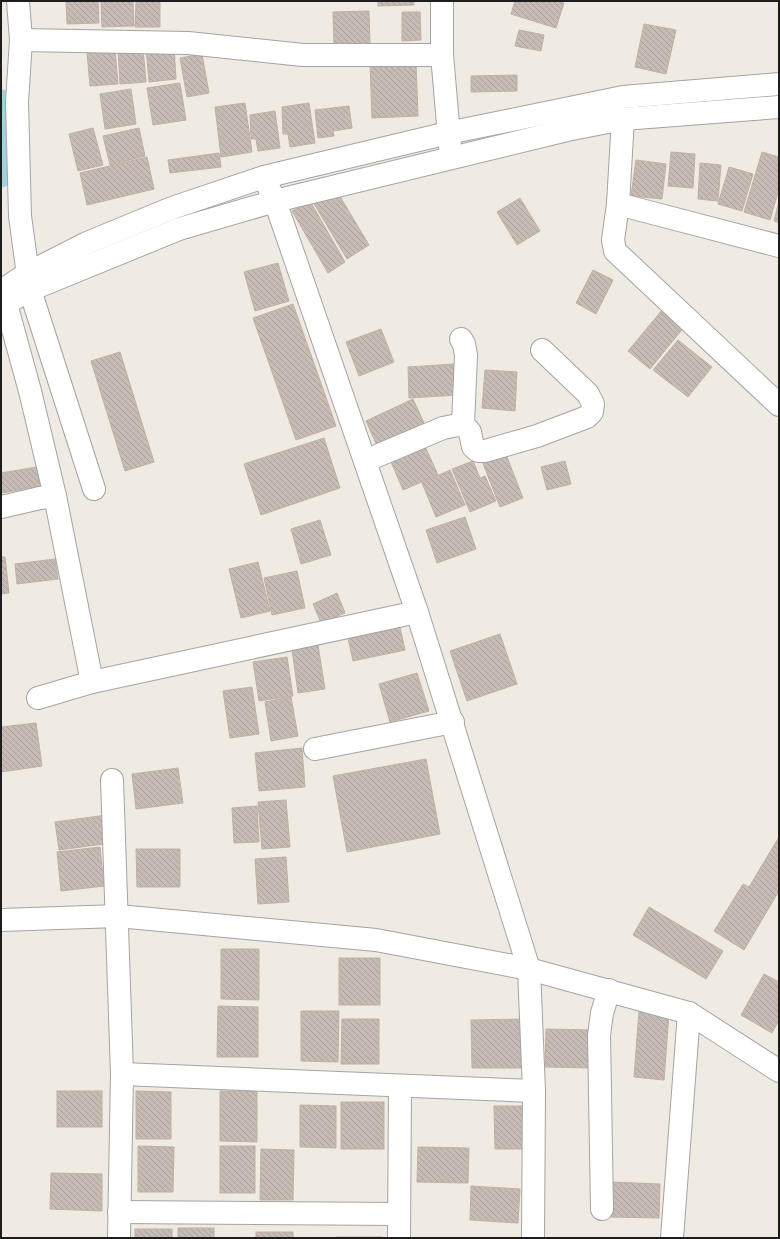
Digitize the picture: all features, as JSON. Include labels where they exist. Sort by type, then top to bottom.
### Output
[{"type":"street","points":[[18,1],[21,40],[17,102],[20,216],[29,282],[94,489]]},
{"type":"street","points":[[442,1],[442,55],[451,158]]},
{"type":"street","points":[[21,40],[188,43],[303,55],[442,55]]},
{"type":"street","points":[[92,682],[55,496],[29,384],[3,300],[94,240],[172,208],[264,177],[448,133],[623,97],[779,84]]},
{"type":"street","points":[[29,282],[179,229],[275,200],[567,130],[623,119],[779,107]]},
{"type":"street","points":[[623,119],[618,204],[613,240],[613,245],[618,255],[779,405]]},
{"type":"street","points":[[264,177],[275,200],[453,722],[529,969],[534,1091],[533,1238]]},
{"type":"street","points":[[618,204],[779,246]]},
{"type":"street","points":[[461,339],[464,344],[466,354],[463,424],[470,432],[473,447],[478,451],[485,451],[537,436],[587,417],[592,412],[592,404],[588,394],[542,350]]},
{"type":"street","points":[[365,461],[443,428],[463,424]]},
{"type":"street","points":[[1,507],[55,496]]},
{"type":"street","points":[[38,698],[92,682],[416,612]]},
{"type":"street","points":[[315,748],[453,722]]},
{"type":"street","points":[[112,780],[118,916],[122,1074],[119,1238]]},
{"type":"street","points":[[1,920],[118,916],[376,940],[529,969],[689,1013],[779,1071]]},
{"type":"street","points":[[602,1209],[599,1035],[602,1013],[609,990]]},
{"type":"street","points":[[672,1238],[689,1013]]},
{"type":"street","points":[[122,1074],[534,1091]]},
{"type":"street","points":[[399,1238],[400,1086]]},
{"type":"street","points":[[119,1212],[399,1214]]},
{"type":"building","points":[[66,1],[98,1],[99,23],[67,24]]},
{"type":"building","points":[[101,1],[133,1],[134,26],[102,27]]},
{"type":"building","points":[[136,1],[160,1],[160,27],[135,27]]},
{"type":"building","points":[[378,1],[414,1],[414,5],[378,6]]},
{"type":"building","points":[[515,1],[559,1],[564,3],[556,28],[511,14]]},
{"type":"building","points":[[369,11],[370,45],[334,46],[333,12]]},
{"type":"building","points":[[402,12],[420,12],[421,40],[402,41]]},
{"type":"building","points":[[644,24],[676,30],[666,74],[635,67]]},
{"type":"building","points":[[519,30],[544,35],[541,51],[515,46]]},
{"type":"building","points":[[174,46],[176,79],[149,82],[146,48]]},
{"type":"building","points":[[143,48],[146,82],[120,84],[118,50]]},
{"type":"building","points":[[115,50],[118,84],[90,86],[87,52]]},
{"type":"building","points":[[202,54],[209,93],[187,97],[180,58]]},
{"type":"building","points":[[416,63],[418,116],[372,118],[370,64]]},
{"type":"building","points":[[517,75],[517,91],[471,92],[471,76]]},
{"type":"building","points":[[180,83],[186,120],[153,125],[147,88]]},
{"type":"building","points":[[131,89],[136,124],[105,129],[100,94]]},
{"type":"building","points":[[245,103],[252,152],[221,157],[215,107]]},
{"type":"building","points":[[309,103],[315,143],[290,147],[288,134],[283,134],[282,107]]},
{"type":"building","points":[[349,106],[352,128],[333,131],[334,136],[318,138],[315,110]]},
{"type":"building","points":[[275,111],[280,148],[258,151],[256,139],[251,139],[250,115]]},
{"type":"building","points":[[93,128],[103,165],[78,171],[69,134]]},
{"type":"building","points":[[139,128],[145,156],[110,165],[103,136]]},
{"type":"building","points":[[671,152],[695,154],[693,188],[668,186]]},
{"type":"building","points":[[762,152],[779,157],[779,189],[770,220],[744,212]]},
{"type":"building","points":[[219,153],[221,167],[170,173],[168,160]]},
{"type":"building","points":[[147,157],[154,189],[87,205],[80,173]]},
{"type":"building","points":[[636,160],[666,164],[662,199],[631,196]]},
{"type":"building","points":[[700,163],[721,165],[718,201],[698,199]]},
{"type":"building","points":[[729,167],[753,174],[742,211],[718,204]]},
{"type":"building","points":[[335,188],[369,245],[347,259],[313,202]]},
{"type":"building","points":[[520,198],[540,231],[517,245],[497,212]]},
{"type":"building","points":[[310,201],[345,262],[328,273],[292,211]]},
{"type":"building","points":[[779,201],[779,223],[774,221]]},
{"type":"building","points":[[278,263],[289,301],[255,311],[244,272]]},
{"type":"building","points":[[593,270],[613,280],[596,314],[576,303]]},
{"type":"building","points":[[668,303],[689,321],[650,369],[628,351]]},
{"type":"building","points":[[293,304],[336,426],[296,440],[253,318]]},
{"type":"building","points":[[381,329],[394,362],[359,376],[346,342]]},
{"type":"building","points":[[678,340],[712,367],[688,397],[653,370]]},
{"type":"building","points":[[120,352],[154,462],[125,471],[91,361]]},
{"type":"building","points":[[455,364],[457,395],[409,398],[408,367]]},
{"type":"building","points":[[485,370],[517,372],[515,411],[482,408]]},
{"type":"building","points":[[413,399],[425,425],[378,448],[366,421]]},
{"type":"building","points":[[324,438],[340,488],[261,515],[244,464]]},
{"type":"building","points":[[423,442],[438,475],[403,490],[389,457]]},
{"type":"building","points":[[505,452],[523,498],[500,507],[482,461]]},
{"type":"building","points":[[473,461],[480,478],[485,476],[496,501],[470,512],[452,469]]},
{"type":"building","points":[[565,461],[571,484],[547,490],[541,467]]},
{"type":"building","points":[[37,467],[40,486],[2,493],[1,473]]},
{"type":"building","points":[[450,470],[465,505],[436,517],[422,483]]},
{"type":"building","points":[[465,517],[476,549],[437,563],[426,530]]},
{"type":"building","points":[[320,520],[331,555],[301,564],[291,529]]},
{"type":"building","points":[[1,557],[5,557],[9,593],[1,594]]},
{"type":"building","points":[[55,559],[58,579],[17,584],[15,564]]},
{"type":"building","points":[[258,562],[270,611],[241,618],[229,569]]},
{"type":"building","points":[[297,571],[305,608],[272,615],[264,578]]},
{"type":"building","points":[[337,593],[345,613],[321,623],[313,604]]},
{"type":"building","points":[[400,627],[405,650],[353,661],[348,638]]},
{"type":"building","points":[[500,634],[517,684],[467,701],[450,651]]},
{"type":"building","points":[[318,645],[325,689],[298,693],[292,649]]},
{"type":"building","points":[[287,657],[293,696],[259,701],[253,662]]},
{"type":"building","points":[[417,673],[429,711],[390,722],[379,684]]},
{"type":"building","points":[[252,687],[259,734],[230,738],[223,691]]},
{"type":"building","points":[[291,697],[298,736],[271,741],[265,702]]},
{"type":"building","points":[[36,723],[42,766],[1,772],[1,727]]},
{"type":"building","points":[[302,748],[305,787],[259,791],[255,753]]},
{"type":"building","points":[[426,759],[440,834],[347,852],[333,776]]},
{"type":"building","points":[[178,768],[183,803],[136,809],[132,774]]},
{"type":"building","points":[[286,800],[290,847],[262,849],[258,802]]},
{"type":"building","points":[[257,806],[259,842],[234,843],[232,808]]},
{"type":"building","points":[[107,815],[111,843],[59,850],[55,822]]},
{"type":"building","points":[[779,837],[779,891],[744,950],[714,931],[743,884],[749,887]]},
{"type":"building","points":[[100,847],[104,886],[61,891],[57,852]]},
{"type":"building","points":[[136,849],[180,849],[180,887],[137,887]]},
{"type":"building","points":[[286,857],[289,902],[258,904],[255,859]]},
{"type":"building","points":[[649,907],[723,951],[706,979],[633,935]]},
{"type":"building","points":[[221,949],[259,949],[259,1000],[221,999]]},
{"type":"building","points":[[339,958],[380,958],[380,1005],[339,1005]]},
{"type":"building","points":[[764,974],[779,982],[779,1020],[772,1033],[741,1015]]},
{"type":"building","points":[[218,1006],[258,1007],[258,1057],[217,1057]]},
{"type":"building","points":[[301,1011],[339,1011],[338,1062],[301,1061]]},
{"type":"building","points":[[639,1011],[669,1014],[664,1080],[634,1077]]},
{"type":"building","points":[[342,1019],[379,1019],[379,1064],[341,1064]]},
{"type":"building","points":[[525,1019],[526,1068],[472,1068],[471,1020]]},
{"type":"building","points":[[546,1029],[591,1030],[591,1068],[545,1067]]},
{"type":"building","points":[[57,1091],[102,1091],[102,1127],[57,1127]]},
{"type":"building","points":[[136,1091],[171,1092],[171,1139],[136,1139]]},
{"type":"building","points":[[220,1091],[257,1091],[257,1142],[220,1141]]},
{"type":"building","points":[[341,1102],[384,1102],[384,1149],[341,1149]]},
{"type":"building","points":[[300,1105],[336,1106],[336,1148],[300,1147]]},
{"type":"building","points":[[494,1106],[523,1106],[524,1149],[495,1149]]},
{"type":"building","points":[[138,1146],[174,1147],[173,1192],[138,1192]]},
{"type":"building","points":[[220,1146],[255,1146],[255,1193],[220,1193]]},
{"type":"building","points":[[418,1147],[469,1148],[468,1183],[417,1182]]},
{"type":"building","points":[[261,1149],[294,1150],[293,1200],[260,1200]]},
{"type":"building","points":[[51,1173],[102,1174],[102,1211],[50,1209]]},
{"type":"building","points":[[611,1182],[660,1184],[659,1218],[610,1217]]},
{"type":"building","points":[[471,1186],[520,1189],[518,1223],[470,1220]]},
{"type":"building","points":[[178,1228],[214,1228],[214,1238],[178,1238]]},
{"type":"building","points":[[135,1229],[172,1229],[172,1238],[135,1238]]},
{"type":"building","points":[[256,1232],[293,1232],[293,1238],[256,1238]]},
{"type":"building","points":[[382,1237],[382,1238],[337,1238]]},
{"type":"waterway","points":[[1,100],[8,127],[1,177]]}]
